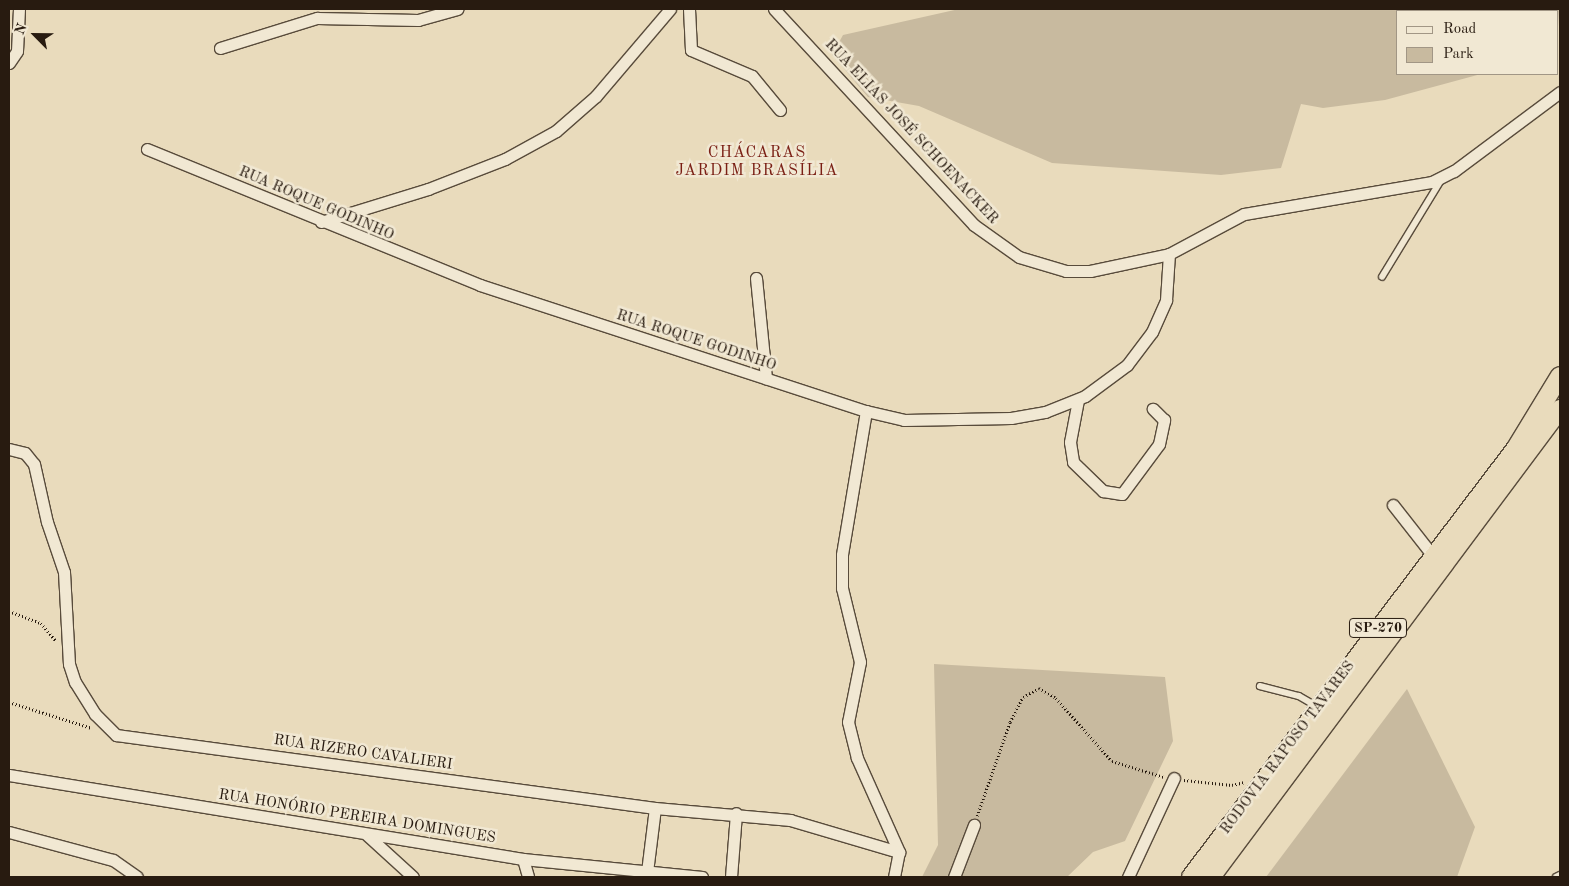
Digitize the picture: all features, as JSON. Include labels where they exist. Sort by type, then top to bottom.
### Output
[{"type":"highway","name":"RODOVIA RAPOSO TAVARES","points":[[1192,877],[1516,448],[1560,376]]},
{"type":"highway","name":"RODOVIA RAPOSO TAVARES","points":[[1211,877],[1560,409]]},
{"type":"street","points":[[9,63],[17,51],[19,9]]},
{"type":"street","points":[[220,48],[317,18],[418,20],[457,9]]},
{"type":"street","points":[[320,222],[428,189],[505,159],[556,131],[596,96],[670,9]]},
{"type":"street","points":[[689,9],[691,50],[752,76],[780,110]]},
{"type":"street","name":"RUA ELIAS JOSÉ SCHOENACKER","points":[[774,9],[974,225],[997,244],[1019,257],[1066,271],[1090,271],[1169,254],[1244,214],[1403,190],[1444,177],[1560,92]]},
{"type":"street","name":"RUA ROQUE GODINHO","points":[[147,149],[320,222],[480,285],[866,411],[904,420],[950,422],[1028,415],[1078,400],[1127,365],[1152,332],[1166,300],[1169,254]]},
{"type":"street","points":[[756,278],[766,379]]},
{"type":"street","points":[[1078,400],[1070,442],[1073,462],[1096,486],[1122,494],[1159,444],[1164,420],[1153,409]]},
{"type":"street","points":[[866,411],[842,555],[842,588],[860,662],[848,722],[857,758],[899,852],[894,877]]},
{"type":"street","points":[[9,449],[30,457],[64,572],[69,664],[84,699],[116,735]]},
{"type":"street","points":[[1393,505],[1433,556]]},
{"type":"street","name":"RUA RIZERO CAVALIERI","points":[[116,735],[655,808],[736,813],[811,823],[899,852]]},
{"type":"street","name":"RUA HONÓRIO PEREIRA DOMINGUES","points":[[9,774],[523,859],[702,877]]},
{"type":"street","points":[[1128,877],[1174,778]]},
{"type":"street","points":[[648,872],[655,808]]},
{"type":"street","points":[[731,877],[736,813]]},
{"type":"street","points":[[954,877],[974,825]]},
{"type":"street","points":[[9,832],[113,860],[137,877]]},
{"type":"street","points":[[365,834],[414,877]]},
{"type":"street","points":[[523,859],[528,877]]},
{"type":"lane","points":[[1382,277],[1444,177]]},
{"type":"lane","points":[[1260,686],[1299,696],[1318,708]]},
{"type":"lane","points":[[1556,877],[1560,875]]},
{"type":"path","points":[[9,611],[41,623],[69,664]]},
{"type":"path","points":[[974,825],[1010,722],[1023,697],[1039,688],[1056,698],[1112,761],[1174,778],[1232,785],[1254,780]]},
{"type":"path","points":[[9,702],[116,735]]},
{"type":"green space","points":[[959,9],[1560,9],[1560,42],[1559,10],[1396,10],[1396,75],[1477,75],[1385,100],[1323,108],[1301,104],[1281,168],[1221,175],[1052,163],[919,106],[868,97],[832,55],[843,35]]},
{"type":"green space","points":[[934,664],[1165,677],[1173,741],[1125,841],[1093,852],[1067,877],[922,877],[938,845]]},
{"type":"green space","points":[[1407,689],[1475,827],[1457,877],[1266,877]]},
{"type":"district","name":"CHÁCARAS JARDIM BRASÍLIA","points":[[757,162]]}]
